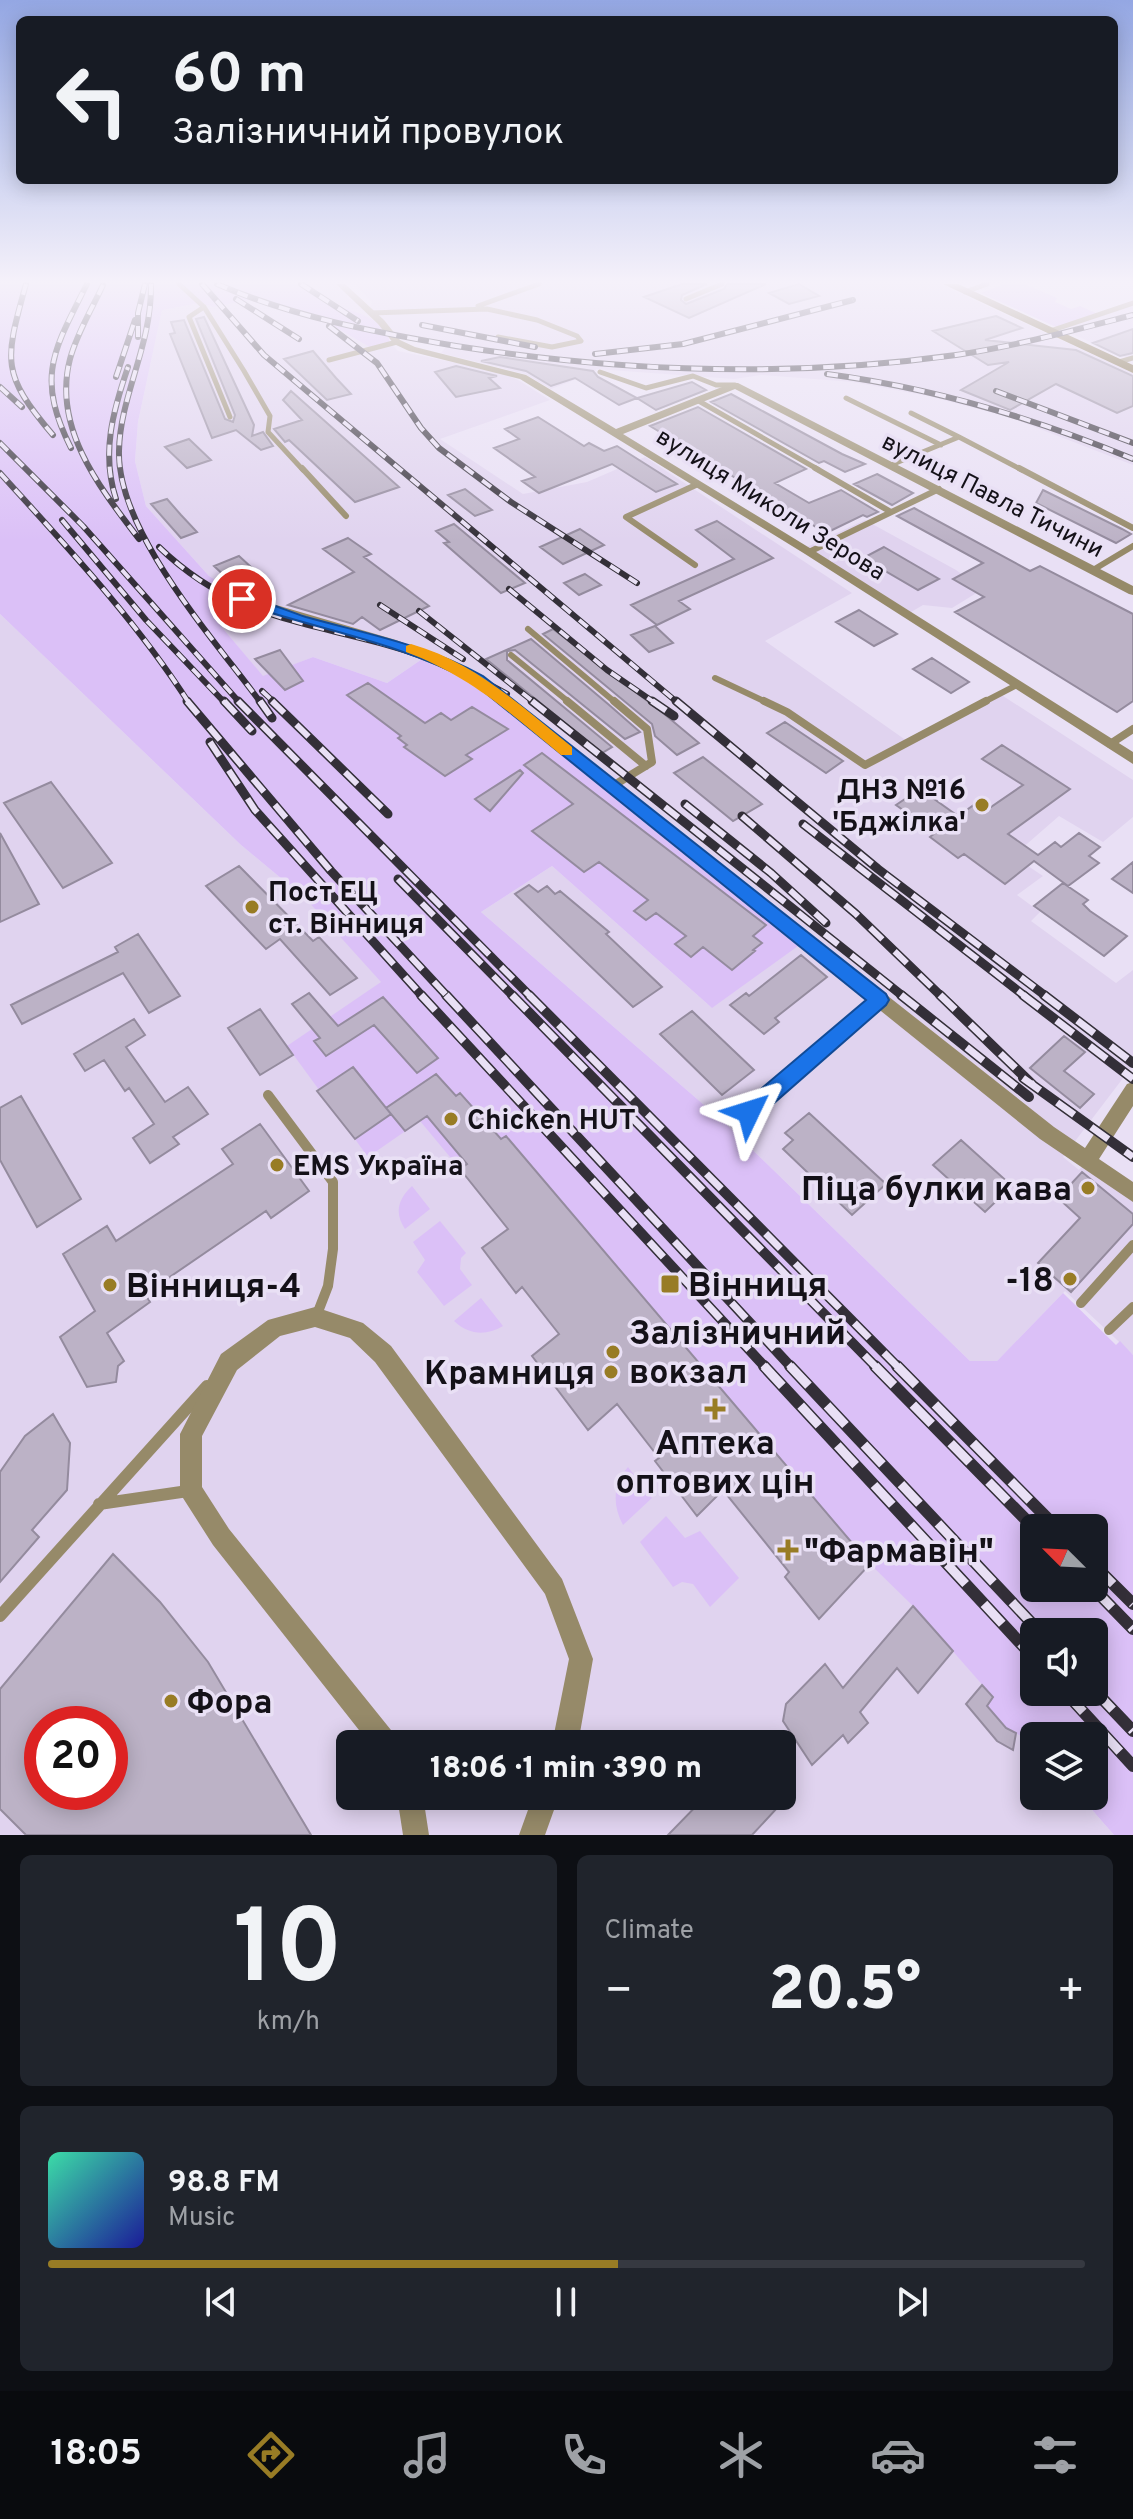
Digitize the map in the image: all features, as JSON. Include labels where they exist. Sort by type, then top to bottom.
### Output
[{"type":"street","name":"вулиця Миколи Зерова","points":[[494,370],[523,377],[616,433],[1133,759]]},
{"type":"street","points":[[616,433],[735,385]]},
{"type":"street","name":"вулиця Павла Тичини","points":[[735,385],[1133,591]]},
{"type":"street","points":[[242,599],[447,662],[477,679],[879,1000],[1133,1193]]},
{"type":"street","points":[[1087,1161],[1133,1090]]},
{"type":"street","points":[[375,1730],[221,1537],[191,1490],[191,1434],[229,1362],[275,1327],[315,1317],[356,1330],[383,1354],[554,1587],[581,1659],[568,1730]]},
{"type":"street","points":[[412,1810],[416,1835]]},
{"type":"street","points":[[532,1835],[541,1810]]},
{"type":"lane","points":[[211,370],[230,417]]},
{"type":"lane","points":[[242,370],[270,416],[268,432],[346,516]]},
{"type":"lane","points":[[600,372],[646,388],[693,376],[716,385],[735,385]]},
{"type":"lane","points":[[846,398],[941,445]]},
{"type":"lane","points":[[697,400],[891,512]]},
{"type":"lane","points":[[911,413],[1133,528]]},
{"type":"lane","points":[[891,465],[959,437]]},
{"type":"lane","points":[[695,565],[626,517],[698,484]]},
{"type":"lane","points":[[809,552],[939,489]]},
{"type":"lane","points":[[1093,570],[1133,546]]},
{"type":"lane","points":[[528,629],[647,729],[652,762],[611,787]]},
{"type":"lane","points":[[511,655],[646,766]]},
{"type":"lane","points":[[715,678],[787,712],[865,765],[1017,685]]},
{"type":"lane","points":[[1110,744],[1133,729]]},
{"type":"lane","points":[[749,1112],[879,1000]]},
{"type":"lane","points":[[268,1095],[333,1182],[333,1249],[328,1286],[315,1317]]},
{"type":"lane","points":[[1081,1303],[1133,1245]]},
{"type":"lane","points":[[1109,1330],[1133,1307]]},
{"type":"lane","points":[[0,1616],[229,1362]]},
{"type":"lane","points":[[98,1504],[191,1490]]},
{"type":"shaded area","points":[[0,370],[149,370],[138,422],[135,461],[146,506],[209,576],[251,602],[220,625],[263,676],[313,657],[387,683],[428,655],[450,664],[805,941],[712,1008],[552,866],[481,912],[726,1124],[970,1361],[997,1361],[1063,1293],[1116,1345],[1120,1341],[1133,1355],[1133,1835],[1114,1835],[1092,1810],[1108,1810],[1108,1722],[1020,1722],[1020,1736],[1006,1728],[987,1705],[993,1697],[913,1606],[870,1564],[507,1136],[460,1169],[420,1121],[368,1157],[287,1046],[381,982],[306,899],[241,845],[0,614]]},
{"type":"shaded area","points":[[149,370],[496,371],[518,380],[550,400],[440,439],[523,494],[587,482],[645,457],[852,593],[765,641],[907,741],[1000,694],[1133,780],[1133,817],[1103,842],[1059,816],[1013,856],[1043,876],[1017,895],[1040,912],[1031,921],[1116,983],[1133,970],[1133,1065],[1063,1157],[1079,1170],[1087,1161],[1133,1193],[1133,1355],[1065,1291],[997,1361],[970,1361],[726,1124],[481,912],[552,866],[712,1008],[428,655],[387,683],[313,657],[263,677],[220,625],[250,603],[209,576],[146,506],[135,461],[138,422]]},
{"type":"shaded area","points":[[508,370],[596,370],[551,389],[525,374]]},
{"type":"shaded area","points":[[605,370],[1126,370],[1133,373],[1133,465],[1009,417],[928,396],[853,382],[761,375],[734,379]]},
{"type":"shaded area","points":[[865,520],[956,570],[983,589],[952,608],[923,605],[911,612],[807,547]]},
{"type":"shaded area","points":[[0,614],[241,845],[306,899],[386,979],[929,1596],[843,1688],[825,1664],[786,1704],[783,1721],[789,1730],[336,1730],[336,1810],[692,1810],[668,1835],[0,1835]]},
{"type":"shaded area","points":[[412,1186],[430,1209],[405,1229],[399,1217],[399,1206]]},
{"type":"shaded area","points":[[440,1221],[466,1253],[461,1258],[460,1269],[472,1285],[444,1306],[417,1272],[425,1260],[413,1242]]},
{"type":"shaded area","points":[[481,1298],[503,1326],[478,1332],[454,1321]]},
{"type":"shaded area","points":[[628,1467],[652,1498],[623,1525],[617,1510],[616,1495],[619,1480]]},
{"type":"shaded area","points":[[666,1516],[685,1538],[700,1531],[739,1578],[710,1607],[693,1584],[682,1582],[673,1587],[640,1542]]},
{"type":"shaded area","points":[[953,1651],[1020,1727],[1020,1810],[1092,1810],[1114,1835],[752,1835],[775,1810],[796,1810],[796,1741],[812,1765],[843,1735],[849,1742],[867,1723],[860,1712],[897,1668],[918,1693]]},
{"type":"building","points":[[184,370],[205,370],[225,419],[233,422],[235,415],[217,370],[228,370],[254,425],[252,436],[263,432],[273,446],[261,450],[236,430],[212,438]]},
{"type":"building","points":[[295,370],[329,370],[351,394],[327,400]]},
{"type":"building","points":[[471,370],[497,376],[489,378],[500,388],[456,397],[435,372]]},
{"type":"building","points":[[520,370],[593,371],[598,377],[637,398],[619,405],[575,378],[551,386]]},
{"type":"building","points":[[996,370],[1119,370],[1133,376],[1133,406],[1117,413],[1056,384],[1010,410],[961,390]]},
{"type":"building","points":[[692,382],[706,390],[656,410],[637,398]]},
{"type":"building","points":[[291,391],[399,487],[355,502],[289,440],[285,442],[274,429],[302,420],[283,400]]},
{"type":"building","points":[[731,394],[865,464],[845,472],[824,461],[819,463],[711,402]]},
{"type":"building","points":[[698,407],[806,469],[775,483],[809,503],[841,490],[878,512],[867,517],[863,515],[826,533],[650,426]]},
{"type":"building","points":[[538,417],[584,446],[589,443],[604,451],[617,446],[677,484],[656,492],[612,464],[539,493],[522,481],[535,477],[494,448],[519,439],[505,429]]},
{"type":"building","points":[[189,439],[211,460],[187,468],[165,447]]},
{"type":"building","points":[[877,474],[913,493],[892,505],[854,484]]},
{"type":"building","points":[[465,489],[492,510],[475,516],[448,495]]},
{"type":"building","points":[[1043,490],[1131,534],[1116,543],[1036,503]]},
{"type":"building","points":[[167,499],[197,532],[181,538],[151,504]]},
{"type":"building","points":[[914,508],[1030,571],[1040,566],[1133,614],[1133,701],[1117,712],[955,612],[984,597],[953,579],[983,563],[897,516]]},
{"type":"building","points":[[717,521],[773,558],[679,601],[690,609],[657,625],[631,605],[734,559],[696,530]]},
{"type":"building","points":[[454,524],[525,583],[501,593],[444,543],[449,542],[436,531]]},
{"type":"building","points":[[580,529],[604,545],[563,564],[540,547]]},
{"type":"building","points":[[348,538],[371,554],[364,557],[429,606],[380,630],[362,617],[353,624],[288,605],[354,572],[323,549]]},
{"type":"building","points":[[884,547],[939,579],[918,590],[863,558]]},
{"type":"building","points":[[239,556],[252,568],[227,578],[214,566]]},
{"type":"building","points":[[585,574],[601,585],[579,595],[564,583]]},
{"type":"building","points":[[859,610],[897,634],[874,646],[836,622]]},
{"type":"building","points":[[655,626],[673,643],[649,652],[631,635]]},
{"type":"building","points":[[553,629],[699,743],[677,755],[655,736],[652,724],[543,634]]},
{"type":"building","points":[[531,639],[640,732],[625,739],[515,650],[507,651],[507,660],[612,747],[602,753],[486,659]]},
{"type":"building","points":[[280,650],[303,681],[285,690],[255,659]]},
{"type":"building","points":[[932,658],[969,682],[951,693],[913,669]]},
{"type":"building","points":[[368,683],[425,723],[441,713],[451,720],[472,707],[508,729],[466,755],[472,759],[445,776],[404,747],[407,745],[398,738],[401,736],[347,695]]},
{"type":"building","points":[[785,722],[843,761],[826,773],[767,733]]},
{"type":"building","points":[[1002,745],[1070,789],[1008,834],[1038,855],[1055,842],[1061,847],[1079,833],[1100,847],[1089,856],[1099,863],[1068,886],[1034,861],[1005,884],[964,854],[958,858],[930,837],[935,833],[896,805],[920,789],[958,816],[978,802],[988,809],[1023,785],[982,759]]},
{"type":"building","points":[[542,753],[766,925],[753,936],[762,943],[755,951],[732,970],[703,947],[691,957],[675,944],[686,936],[656,913],[646,920],[634,911],[648,900],[599,862],[584,872],[532,831],[573,804],[524,765]]},
{"type":"building","points":[[703,757],[762,804],[733,821],[674,773]]},
{"type":"building","points":[[520,770],[523,773],[490,811],[475,799]]},
{"type":"building","points":[[51,782],[112,863],[63,888],[4,803]]},
{"type":"building","points":[[0,833],[39,904],[0,922]]},
{"type":"building","points":[[1133,862],[1133,893],[1112,879]]},
{"type":"building","name":"Пост ЕЦ ст. Вінниця","points":[[239,866],[313,941],[319,937],[357,978],[330,995],[280,939],[266,949],[206,886]]},
{"type":"building","points":[[1063,883],[1088,900],[1083,904],[1090,911],[1127,936],[1104,956],[1034,906]]},
{"type":"building","points":[[529,885],[538,892],[547,886],[555,894],[560,891],[609,932],[606,934],[662,987],[633,1007],[515,894]]},
{"type":"building","points":[[138,934],[180,996],[149,1013],[123,973],[22,1024],[11,1005],[118,952],[115,947]]},
{"type":"building","points":[[801,955],[827,977],[775,1018],[779,1022],[764,1034],[730,1005],[746,993],[749,996]]},
{"type":"building","points":[[309,993],[338,1026],[383,997],[438,1058],[417,1073],[374,1025],[326,1056],[314,1041],[320,1038],[292,1004]]},
{"type":"building","points":[[260,1009],[293,1055],[260,1075],[228,1028]]},
{"type":"building","points":[[692,1011],[754,1070],[722,1095],[660,1034]]},
{"type":"building","points":[[134,1019],[145,1035],[126,1047],[165,1102],[188,1087],[208,1114],[173,1137],[179,1144],[150,1163],[133,1138],[154,1124],[129,1088],[125,1091],[104,1060],[85,1071],[74,1054]]},
{"type":"building","points":[[1064,1036],[1085,1052],[1064,1071],[1094,1094],[1080,1108],[1030,1068]]},
{"type":"building","points":[[353,1067],[391,1114],[355,1139],[317,1091]]},
{"type":"building","name":"Залізничний вокзал","points":[[436,1074],[456,1096],[460,1093],[501,1139],[506,1136],[870,1564],[819,1619],[785,1577],[789,1572],[723,1490],[697,1516],[655,1461],[659,1458],[617,1404],[588,1430],[532,1356],[559,1334],[522,1287],[516,1293],[482,1248],[508,1229],[460,1169],[467,1164],[427,1116],[405,1131],[386,1108]]},
{"type":"building","points":[[21,1096],[81,1199],[37,1227],[0,1160],[0,1108]]},
{"type":"building","points":[[809,1113],[886,1184],[852,1215],[783,1149],[793,1140],[785,1133]]},
{"type":"building","points":[[260,1124],[309,1191],[271,1218],[266,1211],[145,1294],[150,1302],[107,1333],[124,1361],[118,1366],[116,1382],[87,1387],[60,1337],[95,1311],[63,1254],[107,1226],[116,1241],[233,1164],[222,1149]]},
{"type":"building","points":[[961,1140],[1012,1186],[985,1212],[933,1165]]},
{"type":"building","points":[[1082,1172],[1133,1214],[1133,1224],[1071,1292],[1038,1263],[1080,1218],[1058,1198]]},
{"type":"building","points":[[53,1414],[70,1443],[67,1490],[32,1530],[39,1537],[0,1582],[0,1472],[25,1436]]},
{"type":"building","points":[[113,1554],[160,1602],[208,1662],[311,1835],[26,1835],[0,1809],[0,1689]]},
{"type":"building","points":[[913,1606],[953,1651],[918,1693],[897,1668],[860,1712],[868,1723],[848,1743],[843,1735],[812,1765],[796,1741],[796,1730],[789,1730],[783,1721],[786,1704],[825,1664],[843,1688]]},
{"type":"building","points":[[982,1685],[993,1697],[987,1706],[1006,1728],[1016,1733],[1013,1750],[997,1741],[966,1704]]},
{"type":"building","points":[[692,1810],[775,1810],[752,1835],[668,1835]]},
{"type":"railway","points":[[13,370],[23,396],[53,435]]},
{"type":"railway","points":[[53,370],[54,401],[71,448]]},
{"type":"railway","points":[[68,370],[68,409],[83,456],[109,499],[139,539]]},
{"type":"railway","points":[[116,377],[118,370]]},
{"type":"railway","points":[[116,499],[109,449],[114,416],[127,370]]},
{"type":"railway","points":[[136,370],[125,410],[119,451],[123,482],[134,516],[172,584],[261,703]]},
{"type":"railway","points":[[281,370],[678,703]]},
{"type":"railway","points":[[381,370],[421,428],[439,448],[511,502],[637,583]]},
{"type":"railway","points":[[827,374],[906,387],[983,406],[1133,459]]},
{"type":"railway","points":[[0,387],[22,407]]},
{"type":"railway","points":[[996,391],[1133,443]]},
{"type":"railway","points":[[0,443],[83,526],[240,703]]},
{"type":"railway","points":[[0,473],[123,613],[189,703]]},
{"type":"railway","points":[[62,520],[146,620],[225,703]]},
{"type":"railway","points":[[159,547],[185,570],[239,602],[295,621],[419,655],[464,672],[507,694]]},
{"type":"railway","points":[[509,589],[607,670],[655,703]]},
{"type":"railway","points":[[380,605],[463,659]]},
{"type":"railway","points":[[419,611],[535,703]]},
{"type":"railway","points":[[262,691],[275,703]]},
{"type":"railway","points":[[187,701],[331,871],[448,997]]},
{"type":"railway","points":[[224,701],[252,731]]},
{"type":"railway","points":[[238,701],[531,997]]},
{"type":"railway","points":[[260,701],[272,718]]},
{"type":"railway","points":[[272,701],[388,814]]},
{"type":"railway","points":[[532,701],[904,997]]},
{"type":"railway","points":[[652,701],[674,716]]},
{"type":"railway","points":[[676,701],[878,869],[1047,997]]},
{"type":"railway","points":[[210,742],[255,810],[423,997]]},
{"type":"railway","points":[[685,804],[771,873],[826,923]]},
{"type":"railway","points":[[742,816],[856,914],[942,997]]},
{"type":"railway","points":[[803,824],[1026,997]]},
{"type":"railway","points":[[398,879],[514,997]]},
{"type":"railway","points":[[421,995],[766,1368]]},
{"type":"railway","points":[[446,995],[792,1368]]},
{"type":"railway","points":[[512,995],[877,1368]]},
{"type":"railway","points":[[529,995],[899,1368]]},
{"type":"railway","points":[[901,995],[1029,1097]]},
{"type":"railway","points":[[940,995],[1033,1085]]},
{"type":"railway","points":[[1023,995],[1133,1079]]},
{"type":"railway","points":[[1044,995],[1133,1063]]},
{"type":"railway","points":[[1023,1078],[1133,1157]]},
{"type":"railway","points":[[764,1366],[1020,1643]]},
{"type":"railway","points":[[790,1366],[1027,1618]]},
{"type":"railway","points":[[875,1366],[1020,1514]]},
{"type":"railway","points":[[897,1366],[1043,1514]]},
{"type":"railway","points":[[1108,1579],[1133,1604]]},
{"type":"railway","points":[[1107,1602],[1133,1629]]},
{"type":"railway","points":[[1108,1705],[1133,1731]]},
{"type":"railway","points":[[1078,1706],[1133,1766]]},
{"type":"slow traffic","points":[[411,649],[447,662],[477,679],[566,751]]},
{"type":"place","name":"ДНЗ №16 'Бджілка'","points":[[982,805]]},
{"type":"place","name":"Пост ЕЦ ст. Вінниця","points":[[252,907]]},
{"type":"place","name":"Chicken HUT","points":[[451,1119]]},
{"type":"place","name":"EMS Україна","points":[[277,1165]]},
{"type":"place","name":"Піца булки кава","points":[[1088,1188]]},
{"type":"place","name":"-18","points":[[1070,1279]]},
{"type":"place","name":"Вінниця","points":[[670,1284]]},
{"type":"place","name":"Вінниця-4","points":[[110,1285]]},
{"type":"place","name":"Залізничний вокзал","points":[[613,1352]]},
{"type":"place","name":"Крамниця","points":[[611,1372]]},
{"type":"place","name":"Аптека оптових цін","points":[[715,1409]]},
{"type":"place","name":"\"Фармавін\"","points":[[788,1550]]},
{"type":"place","name":"Фора","points":[[171,1701]]},
{"type":"route","points":[[242,599],[299,619],[412,649],[447,662],[477,679],[879,1000],[749,1112]]}]
